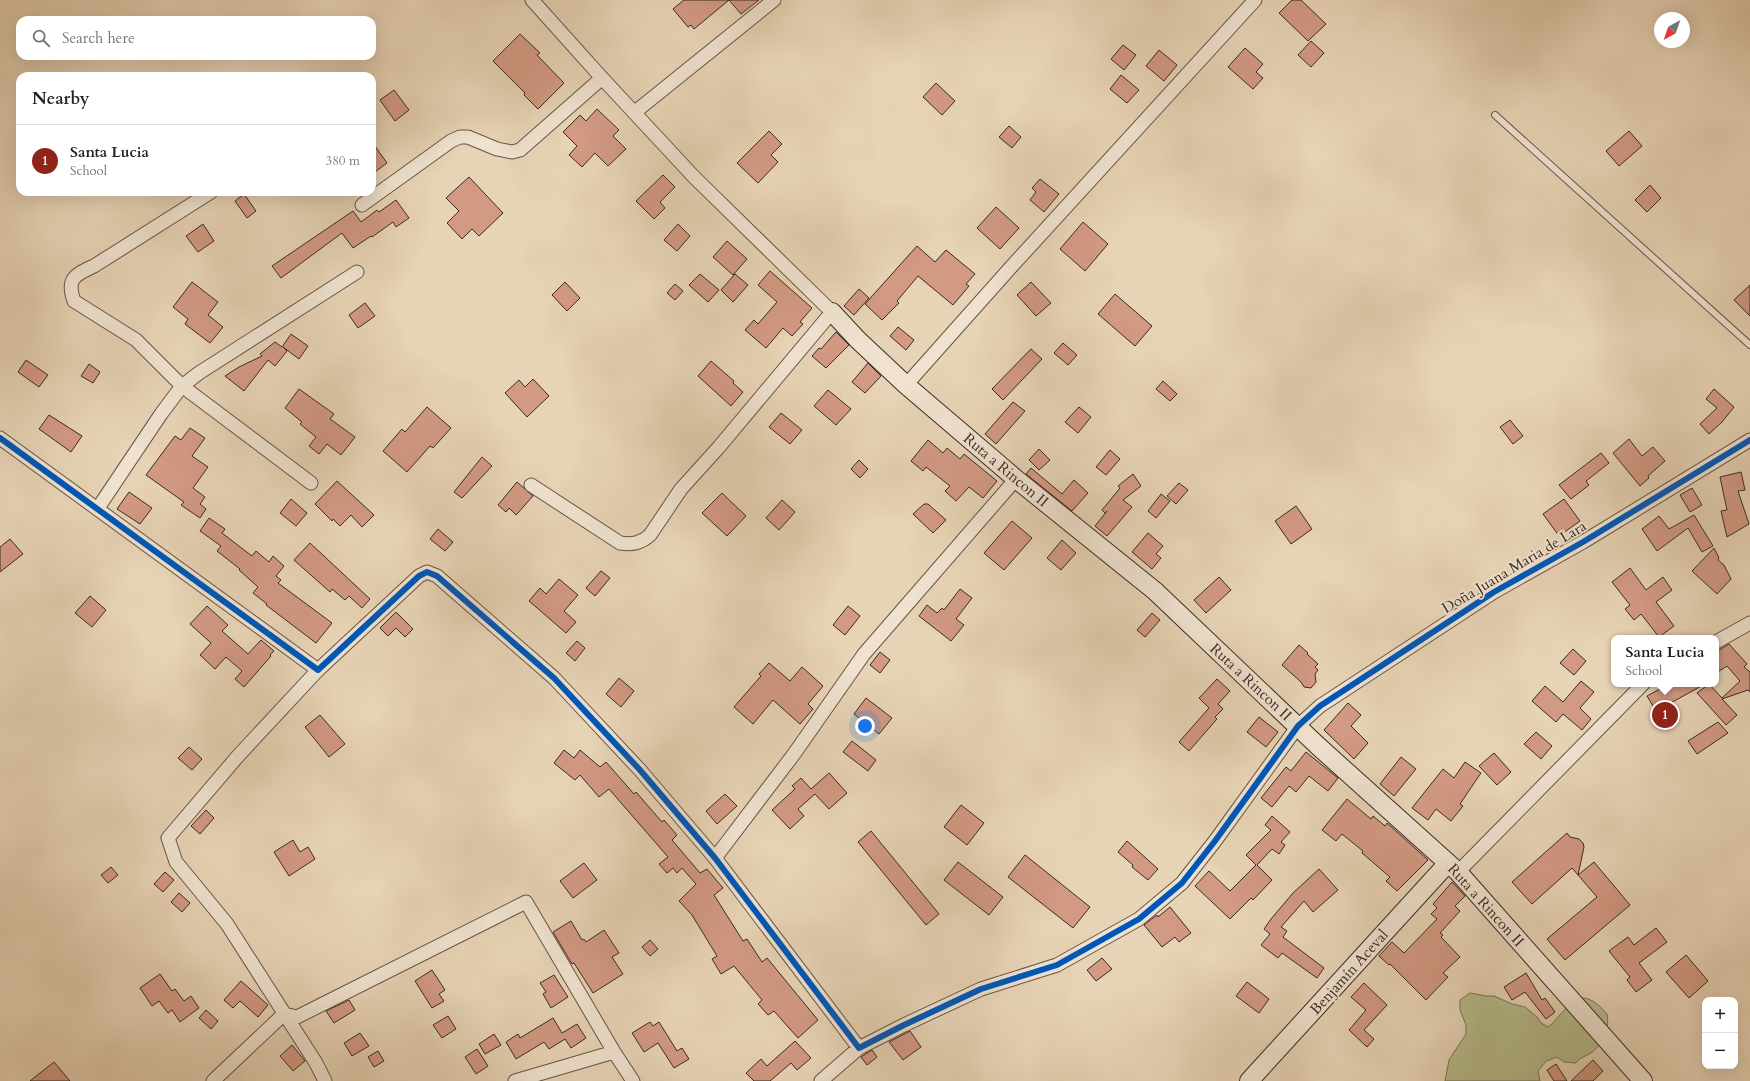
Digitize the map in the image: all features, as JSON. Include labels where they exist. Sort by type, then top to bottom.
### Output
[{"type":"street","points":[[531,485],[620,543],[632,544],[645,540],[650,535],[681,489],[719,448],[832,312],[694,177],[532,0]]},
{"type":"street","points":[[635,112],[774,0]]},
{"type":"street","points":[[906,385],[1012,266],[1255,0]]},
{"type":"street","points":[[376,195],[451,141],[460,137],[468,137],[497,149],[512,152],[520,150],[602,78]]},
{"type":"street","points":[[205,196],[94,266],[77,274],[72,280],[70,289],[74,301],[136,340],[182,386],[312,483]]},
{"type":"street","points":[[362,205],[375,196]]},
{"type":"street","points":[[98,508],[161,414],[182,386],[199,373],[357,272]]},
{"type":"street","name":"Ruta a Rincon II","points":[[832,312],[858,340],[906,385],[1016,479],[1155,591],[1318,746],[1453,868],[1643,1081]]},
{"type":"street","points":[[0,438],[98,508],[318,670]]},
{"type":"street","name":"Doña Juana Maria de Lara","points":[[822,1081],[860,1048],[904,1025],[981,989],[1057,966],[1139,919],[1182,883],[1215,841],[1298,726],[1320,706],[1345,688],[1494,592],[1583,542],[1750,440]]},
{"type":"street","points":[[715,858],[794,754],[864,654],[1016,479]]},
{"type":"street","points":[[325,1081],[316,1063],[227,924],[176,862],[168,838],[238,756],[318,670],[419,576],[427,572],[437,576],[554,678],[640,770],[715,858],[860,1048]]},
{"type":"street","points":[[1719,640],[1750,623]]},
{"type":"street","points":[[1453,868],[1640,687]]},
{"type":"street","name":"Benjamín Aceval","points":[[1249,1081],[1453,868]]},
{"type":"street","points":[[284,1014],[297,1017],[526,902],[614,1052],[633,1081]]},
{"type":"street","points":[[213,1081],[284,1014]]},
{"type":"street","points":[[515,1081],[614,1052]]},
{"type":"lane","points":[[1495,115],[1750,345]]},
{"type":"green space","points":[[1470,993],[1494,996],[1512,1004],[1525,1007],[1537,1017],[1541,1023],[1548,1027],[1565,1009],[1577,1000],[1583,998],[1590,1000],[1598,1005],[1607,1014],[1608,1020],[1605,1036],[1591,1053],[1579,1059],[1576,1063],[1564,1062],[1557,1057],[1546,1061],[1538,1071],[1540,1081],[1445,1081],[1449,1060],[1466,1034],[1466,1025],[1460,1010],[1460,1000]]},
{"type":"building","points":[[684,0],[729,0],[694,29],[691,25],[688,27],[673,9]]},
{"type":"building","points":[[729,0],[759,0],[741,14]]},
{"type":"building","points":[[1292,0],[1301,0],[1326,24],[1308,41],[1279,13]]},
{"type":"building","points":[[520,34],[540,53],[537,55],[564,83],[538,109],[524,95],[525,93],[493,61]]},
{"type":"building","points":[[1311,41],[1324,53],[1311,67],[1298,55]]},
{"type":"building","points":[[1123,45],[1136,55],[1124,70],[1111,59]]},
{"type":"building","points":[[1245,48],[1263,64],[1256,72],[1263,78],[1253,89],[1228,67]]},
{"type":"building","points":[[1159,50],[1177,65],[1164,81],[1146,66]]},
{"type":"building","points":[[1121,75],[1139,90],[1127,103],[1110,89]]},
{"type":"building","points":[[936,83],[955,101],[942,115],[923,97]]},
{"type":"building","points":[[394,90],[409,110],[395,121],[380,100]]},
{"type":"building","points":[[597,109],[619,130],[613,136],[626,149],[608,166],[595,153],[582,167],[569,155],[577,146],[563,132],[580,115],[586,121]]},
{"type":"building","points":[[1009,126],[1021,137],[1012,148],[999,137]]},
{"type":"building","points":[[769,131],[782,144],[771,155],[778,162],[758,183],[737,163]]},
{"type":"building","points":[[1629,131],[1642,146],[1619,166],[1606,151]]},
{"type":"building","points":[[376,148],[387,163],[376,171]]},
{"type":"building","points":[[663,175],[675,187],[660,202],[665,208],[654,219],[636,201]]},
{"type":"building","points":[[469,177],[503,213],[479,236],[472,229],[462,239],[447,223],[459,211],[446,198]]},
{"type":"building","points":[[1040,179],[1059,194],[1044,212],[1030,200],[1036,192],[1032,188]]},
{"type":"building","points":[[1650,185],[1661,198],[1647,212],[1635,200]]},
{"type":"building","points":[[241,196],[245,196],[256,211],[247,218],[235,201]]},
{"type":"building","points":[[396,200],[409,218],[396,227],[393,222],[353,248],[342,233],[281,278],[272,266],[353,211],[361,222],[377,210],[379,212]]},
{"type":"building","points":[[996,207],[1019,228],[1000,249],[977,228]]},
{"type":"building","points":[[1083,222],[1108,244],[1085,271],[1060,249]]},
{"type":"building","points":[[203,224],[214,241],[198,252],[186,236]]},
{"type":"building","points":[[678,224],[690,236],[677,251],[664,240]]},
{"type":"building","points":[[727,241],[747,259],[733,275],[713,257]]},
{"type":"building","points":[[917,246],[935,262],[946,250],[975,274],[966,284],[969,286],[953,305],[918,276],[897,301],[899,303],[882,320],[865,304]]},
{"type":"building","points":[[770,271],[812,308],[800,322],[803,324],[792,336],[783,328],[766,348],[745,330],[754,320],[758,324],[777,302],[758,285]]},
{"type":"building","points":[[700,274],[719,290],[708,302],[689,285]]},
{"type":"building","points":[[735,274],[748,285],[733,302],[721,290]]},
{"type":"building","points":[[192,282],[218,302],[208,315],[223,327],[210,343],[185,324],[188,319],[173,307]]},
{"type":"building","points":[[565,282],[580,298],[567,311],[552,295]]},
{"type":"building","points":[[1031,282],[1051,303],[1036,316],[1017,295]]},
{"type":"building","points":[[675,284],[683,291],[675,300],[667,293]]},
{"type":"building","points":[[1750,285],[1750,316],[1734,300]]},
{"type":"building","points":[[859,289],[869,298],[854,315],[844,306]]},
{"type":"building","points":[[1115,294],[1152,326],[1135,346],[1098,314]]},
{"type":"building","points":[[365,303],[375,316],[358,328],[349,315]]},
{"type":"building","points":[[898,327],[914,340],[906,350],[890,336]]},
{"type":"building","points":[[836,332],[849,345],[826,368],[812,356],[819,348],[821,349]]},
{"type":"building","points":[[291,334],[308,346],[299,359],[283,347],[287,351],[275,366],[268,360],[244,391],[225,376],[239,367],[262,356],[260,354],[275,342],[282,347]]},
{"type":"building","points":[[1063,343],[1077,355],[1068,365],[1054,353]]},
{"type":"building","points":[[1031,349],[1042,359],[1003,400],[992,389]]},
{"type":"building","points":[[26,360],[48,375],[39,387],[18,372]]},
{"type":"building","points":[[711,361],[734,381],[733,383],[743,392],[731,406],[698,376]]},
{"type":"building","points":[[868,363],[881,376],[865,393],[852,382]]},
{"type":"building","points":[[89,364],[100,372],[93,383],[81,376]]},
{"type":"building","points":[[533,379],[549,396],[527,417],[505,393],[519,380],[525,387]]},
{"type":"building","points":[[1163,381],[1177,394],[1170,401],[1156,389]]},
{"type":"building","points":[[299,389],[334,414],[330,419],[355,437],[341,455],[327,444],[319,454],[309,446],[316,437],[300,424],[302,422],[285,408]]},
{"type":"building","points":[[1714,389],[1734,407],[1722,422],[1709,434],[1700,424],[1717,408],[1706,399]]},
{"type":"building","points":[[828,390],[851,409],[836,425],[814,406]]},
{"type":"building","points":[[1013,402],[1025,411],[996,444],[985,434]]},
{"type":"building","points":[[427,407],[451,428],[433,448],[430,446],[407,472],[383,451],[402,429],[405,432]]},
{"type":"building","points":[[1079,407],[1091,417],[1078,433],[1065,422]]},
{"type":"building","points":[[781,413],[802,430],[790,444],[769,427]]},
{"type":"building","points":[[49,415],[82,436],[71,452],[39,429]]},
{"type":"building","points":[[1510,420],[1523,436],[1513,444],[1500,427]]},
{"type":"building","points":[[190,428],[205,438],[192,456],[208,467],[193,488],[205,497],[200,504],[206,509],[200,518],[181,505],[184,502],[146,475],[175,436],[181,440]]},
{"type":"building","points":[[1629,439],[1642,456],[1653,447],[1665,461],[1648,476],[1649,478],[1640,486],[1613,453]]},
{"type":"building","points":[[928,440],[943,453],[947,448],[960,459],[964,454],[997,481],[983,498],[969,487],[956,501],[945,491],[950,486],[926,467],[923,471],[911,461]]},
{"type":"building","points":[[1039,449],[1050,460],[1039,470],[1029,460]]},
{"type":"building","points":[[1110,450],[1120,459],[1106,475],[1096,467]]},
{"type":"building","points":[[1601,453],[1609,463],[1586,481],[1589,485],[1571,499],[1559,485]]},
{"type":"building","points":[[482,457],[492,466],[462,498],[454,492]]},
{"type":"building","points":[[859,460],[868,469],[860,478],[851,469]]},
{"type":"building","points":[[1031,468],[1062,494],[1074,480],[1088,493],[1072,511],[1026,474]]},
{"type":"building","points":[[1741,472],[1745,490],[1738,491],[1749,524],[1727,537],[1721,511],[1727,510],[1720,477]]},
{"type":"building","points":[[1133,474],[1141,486],[1123,500],[1132,507],[1107,536],[1095,526],[1107,511],[1105,513],[1102,510],[1120,488],[1118,486]]},
{"type":"building","points":[[337,481],[374,515],[362,527],[351,515],[340,526],[333,519],[332,521],[315,504]]},
{"type":"building","points":[[517,482],[533,496],[516,515],[509,508],[506,512],[498,505]]},
{"type":"building","points":[[1179,483],[1188,490],[1176,504],[1167,496]]},
{"type":"building","points":[[1692,488],[1702,505],[1690,512],[1680,495]]},
{"type":"building","points":[[129,492],[152,508],[140,524],[117,509]]},
{"type":"building","points":[[722,493],[746,516],[727,536],[702,513]]},
{"type":"building","points":[[1161,494],[1170,501],[1156,518],[1148,511]]},
{"type":"building","points":[[291,499],[307,513],[296,526],[280,513]]},
{"type":"building","points":[[1564,499],[1580,521],[1559,536],[1543,514]]},
{"type":"building","points":[[782,500],[795,512],[779,530],[766,518]]},
{"type":"building","points":[[924,504],[928,504],[946,520],[933,533],[913,514]]},
{"type":"building","points":[[1296,506],[1312,529],[1291,544],[1275,521]]},
{"type":"building","points":[[1694,515],[1713,546],[1702,552],[1688,528],[1657,551],[1642,529],[1659,516],[1669,529]]},
{"type":"building","points":[[209,518],[225,529],[222,533],[252,556],[256,551],[269,562],[273,556],[284,566],[276,576],[281,580],[278,583],[332,623],[316,643],[266,605],[267,604],[253,593],[258,587],[239,570],[240,569],[217,551],[221,546],[200,531]]},
{"type":"building","points":[[1012,521],[1032,538],[1004,570],[984,553]]},
{"type":"building","points":[[438,529],[453,542],[445,551],[430,539]]},
{"type":"building","points":[[1148,533],[1163,546],[1156,554],[1161,558],[1152,569],[1132,552]]},
{"type":"building","points":[[10,539],[23,554],[0,572],[0,547]]},
{"type":"building","points":[[1062,540],[1076,553],[1061,570],[1047,558]]},
{"type":"building","points":[[310,543],[370,599],[362,608],[349,596],[345,600],[332,589],[330,592],[294,560]]},
{"type":"building","points":[[1714,548],[1719,558],[1718,560],[1724,565],[1731,579],[1717,594],[1692,571]]},
{"type":"building","points":[[1630,568],[1646,590],[1663,577],[1672,590],[1656,602],[1674,626],[1662,635],[1657,635],[1641,614],[1634,620],[1625,609],[1630,605],[1612,582]]},
{"type":"building","points":[[601,571],[610,578],[595,596],[586,588]]},
{"type":"building","points":[[1219,577],[1231,590],[1206,613],[1194,600]]},
{"type":"building","points":[[559,579],[578,595],[564,611],[576,622],[566,633],[529,601],[540,588],[546,594]]},
{"type":"building","points":[[960,589],[972,598],[956,619],[964,625],[951,641],[919,616],[927,605],[937,613],[942,608],[944,610]]},
{"type":"building","points":[[90,596],[106,610],[92,627],[75,613]]},
{"type":"building","points":[[207,606],[228,625],[222,631],[248,654],[261,640],[274,651],[244,687],[235,679],[242,671],[226,657],[215,669],[200,655],[211,643],[190,624]]},
{"type":"building","points":[[848,606],[860,616],[845,635],[833,625]]},
{"type":"building","points":[[396,612],[413,629],[405,637],[396,628],[388,636],[380,628]]},
{"type":"building","points":[[1152,613],[1160,620],[1145,637],[1137,630]]},
{"type":"building","points":[[577,641],[585,648],[575,661],[566,653]]},
{"type":"building","points":[[1729,644],[1747,664],[1744,667],[1750,672],[1750,692],[1748,690],[1722,699],[1737,715],[1726,725],[1697,693],[1705,687],[1712,687],[1722,698],[1740,681],[1727,666],[1719,671],[1719,650]]},
{"type":"building","points":[[1299,645],[1318,664],[1315,667],[1318,670],[1315,674],[1316,682],[1311,688],[1304,687],[1301,682],[1282,665]]},
{"type":"building","points":[[1573,649],[1586,661],[1574,675],[1560,663]]},
{"type":"building","points":[[880,652],[890,660],[880,673],[870,665]]},
{"type":"building","points":[[769,663],[790,681],[802,667],[823,686],[808,704],[813,709],[800,724],[773,700],[753,724],[734,707],[761,676],[759,674]]},
{"type":"building","points":[[619,678],[634,691],[621,707],[606,694]]},
{"type":"building","points":[[1217,679],[1230,691],[1218,704],[1223,709],[1215,717],[1217,719],[1189,751],[1179,742],[1209,708],[1199,698]]},
{"type":"building","points":[[1581,681],[1594,692],[1580,708],[1591,719],[1582,730],[1563,714],[1556,722],[1532,701],[1545,686],[1563,702]]},
{"type":"building","points":[[1664,687],[1700,687],[1656,711],[1647,696]]},
{"type":"building","points":[[866,698],[892,718],[879,734],[854,714]]},
{"type":"building","points":[[1348,703],[1361,715],[1351,726],[1368,743],[1354,759],[1324,730]]},
{"type":"building","points":[[320,715],[345,744],[329,757],[305,727]]},
{"type":"building","points":[[1259,717],[1278,732],[1266,747],[1247,732]]},
{"type":"building","points":[[1718,722],[1728,733],[1697,754],[1688,741]]},
{"type":"building","points":[[1536,732],[1552,746],[1541,759],[1524,744]]},
{"type":"building","points":[[852,741],[876,760],[868,771],[843,752]]},
{"type":"building","points":[[189,747],[202,759],[192,770],[178,758]]},
{"type":"building","points":[[564,750],[574,758],[580,750],[600,767],[606,762],[634,794],[636,792],[662,822],[664,820],[677,835],[672,840],[700,873],[707,869],[723,888],[714,895],[743,941],[747,939],[762,962],[767,958],[818,1020],[798,1038],[774,1011],[768,1015],[758,1004],[762,1000],[734,966],[721,974],[712,959],[717,956],[692,915],[679,901],[696,884],[682,868],[677,873],[673,868],[667,873],[659,864],[668,857],[609,789],[599,797],[580,775],[575,780],[554,763]]},
{"type":"building","points":[[1306,752],[1338,778],[1328,791],[1309,776],[1296,792],[1289,786],[1272,807],[1261,798],[1286,767],[1291,771]]},
{"type":"building","points":[[1494,753],[1511,772],[1497,785],[1479,766]]},
{"type":"building","points":[[1401,757],[1416,769],[1394,796],[1380,784]]},
{"type":"building","points":[[1465,762],[1481,773],[1460,804],[1463,806],[1451,821],[1436,809],[1428,820],[1412,808],[1443,769],[1454,778]]},
{"type":"building","points":[[829,773],[847,793],[829,809],[815,794],[798,809],[804,816],[790,829],[772,810],[795,789],[792,786],[801,778],[811,789]]},
{"type":"building","points":[[725,794],[737,806],[717,824],[706,811]]},
{"type":"building","points":[[1347,799],[1371,819],[1373,816],[1385,826],[1387,823],[1428,860],[1397,891],[1386,881],[1390,877],[1362,853],[1363,851],[1342,834],[1336,841],[1322,830]]},
{"type":"building","points":[[961,805],[984,823],[967,845],[944,827]]},
{"type":"building","points":[[206,810],[214,818],[200,834],[191,826]]},
{"type":"building","points":[[1272,816],[1290,832],[1281,842],[1285,845],[1279,854],[1272,849],[1257,865],[1272,880],[1253,900],[1251,898],[1230,919],[1195,886],[1209,871],[1230,891],[1256,865],[1246,855],[1271,830],[1265,825]]},
{"type":"building","points":[[871,831],[939,914],[926,925],[858,842]]},
{"type":"building","points":[[1567,833],[1570,837],[1579,839],[1583,843],[1584,847],[1578,875],[1572,868],[1532,904],[1512,882]]},
{"type":"building","points":[[293,840],[300,852],[308,847],[315,859],[289,876],[274,852]]},
{"type":"building","points":[[1127,841],[1158,869],[1148,880],[1132,867],[1133,865],[1118,852]]},
{"type":"building","points":[[1025,855],[1090,907],[1073,928],[1008,877]]},
{"type":"building","points":[[958,862],[1003,897],[989,915],[944,880]]},
{"type":"building","points":[[1594,862],[1630,905],[1565,960],[1547,939],[1597,897],[1578,875]]},
{"type":"building","points":[[584,863],[597,880],[573,898],[560,881]]},
{"type":"building","points":[[111,867],[118,875],[108,883],[101,875]]},
{"type":"building","points":[[1319,869],[1338,890],[1313,912],[1304,901],[1281,927],[1287,931],[1283,937],[1324,968],[1317,978],[1282,953],[1278,958],[1261,945],[1270,934],[1264,929],[1271,919],[1293,893]]},
{"type":"building","points":[[165,872],[174,880],[163,892],[154,884]]},
{"type":"building","points":[[1452,882],[1465,896],[1455,906],[1460,911],[1440,933],[1443,935],[1441,937],[1460,957],[1443,973],[1448,977],[1426,1000],[1390,964],[1389,965],[1379,956],[1392,942],[1404,953],[1437,919],[1431,914],[1437,908],[1433,904]]},
{"type":"building","points":[[179,893],[190,903],[182,912],[171,902]]},
{"type":"building","points":[[1170,907],[1191,933],[1179,942],[1175,937],[1162,947],[1144,925],[1157,915],[1158,917]]},
{"type":"building","points":[[571,921],[582,940],[584,939],[586,942],[604,930],[619,953],[612,957],[623,974],[593,993],[574,963],[572,964],[553,932]]},
{"type":"building","points":[[1656,928],[1667,942],[1639,963],[1652,980],[1636,992],[1627,980],[1630,977],[1609,951],[1628,937],[1634,945]]},
{"type":"building","points":[[650,940],[658,949],[650,956],[642,947]]},
{"type":"building","points":[[1686,955],[1708,981],[1689,998],[1666,972]]},
{"type":"building","points":[[1102,958],[1112,969],[1096,981],[1087,970]]},
{"type":"building","points":[[432,970],[445,990],[439,994],[444,1001],[432,1008],[415,981]]},
{"type":"building","points":[[1526,973],[1542,1000],[1545,998],[1555,1012],[1546,1019],[1525,992],[1512,1000],[1504,987]]},
{"type":"building","points":[[160,974],[172,991],[175,989],[184,1001],[191,996],[199,1008],[180,1022],[172,1010],[168,1013],[159,1001],[152,1006],[140,988]]},
{"type":"building","points":[[554,975],[568,997],[551,1008],[543,994],[546,992],[540,983]]},
{"type":"building","points":[[241,981],[268,1005],[258,1017],[240,1001],[233,1008],[224,1000]]},
{"type":"building","points":[[1247,982],[1269,999],[1259,1013],[1236,996]]},
{"type":"building","points":[[1364,983],[1387,1005],[1364,1030],[1374,1039],[1367,1047],[1349,1030],[1366,1010],[1351,997]]},
{"type":"building","points":[[349,1000],[355,1010],[334,1023],[326,1011]]},
{"type":"building","points":[[206,1010],[218,1021],[211,1029],[199,1018]]},
{"type":"building","points":[[448,1016],[456,1029],[442,1038],[433,1025]]},
{"type":"building","points":[[553,1018],[562,1033],[577,1024],[586,1038],[571,1048],[565,1039],[549,1049],[544,1042],[516,1059],[506,1042],[518,1034],[520,1038]]},
{"type":"building","points":[[650,1022],[653,1026],[659,1022],[677,1051],[682,1048],[689,1059],[674,1068],[658,1043],[644,1052],[632,1033]]},
{"type":"building","points":[[910,1031],[921,1047],[903,1060],[889,1042]]},
{"type":"building","points":[[360,1033],[369,1046],[352,1056],[344,1043]]},
{"type":"building","points":[[494,1034],[501,1045],[485,1054],[479,1044]]},
{"type":"building","points":[[795,1041],[811,1058],[797,1070],[791,1063],[770,1081],[754,1081],[746,1073],[761,1059],[767,1066]]},
{"type":"building","points":[[292,1045],[305,1061],[293,1071],[280,1056]]},
{"type":"building","points":[[477,1049],[488,1066],[476,1074],[465,1057]]},
{"type":"building","points":[[872,1050],[877,1057],[867,1065],[861,1057]]},
{"type":"building","points":[[378,1051],[384,1061],[374,1067],[368,1057]]},
{"type":"building","points":[[1593,1060],[1603,1071],[1593,1081],[1571,1081]]},
{"type":"building","points":[[54,1062],[70,1081],[30,1081]]},
{"type":"building","points":[[1556,1064],[1567,1081],[1554,1081],[1547,1070]]},
{"type":"cycle path","points":[[0,438],[318,670],[419,576],[427,572],[437,576],[554,678],[640,770],[715,858],[859,1048],[981,989],[1057,965],[1139,919],[1182,883],[1215,841],[1298,726],[1320,706],[1494,592],[1583,542],[1750,440]]},
{"type":"place","name":"Santa Lucia","points":[[1665,715]]}]
